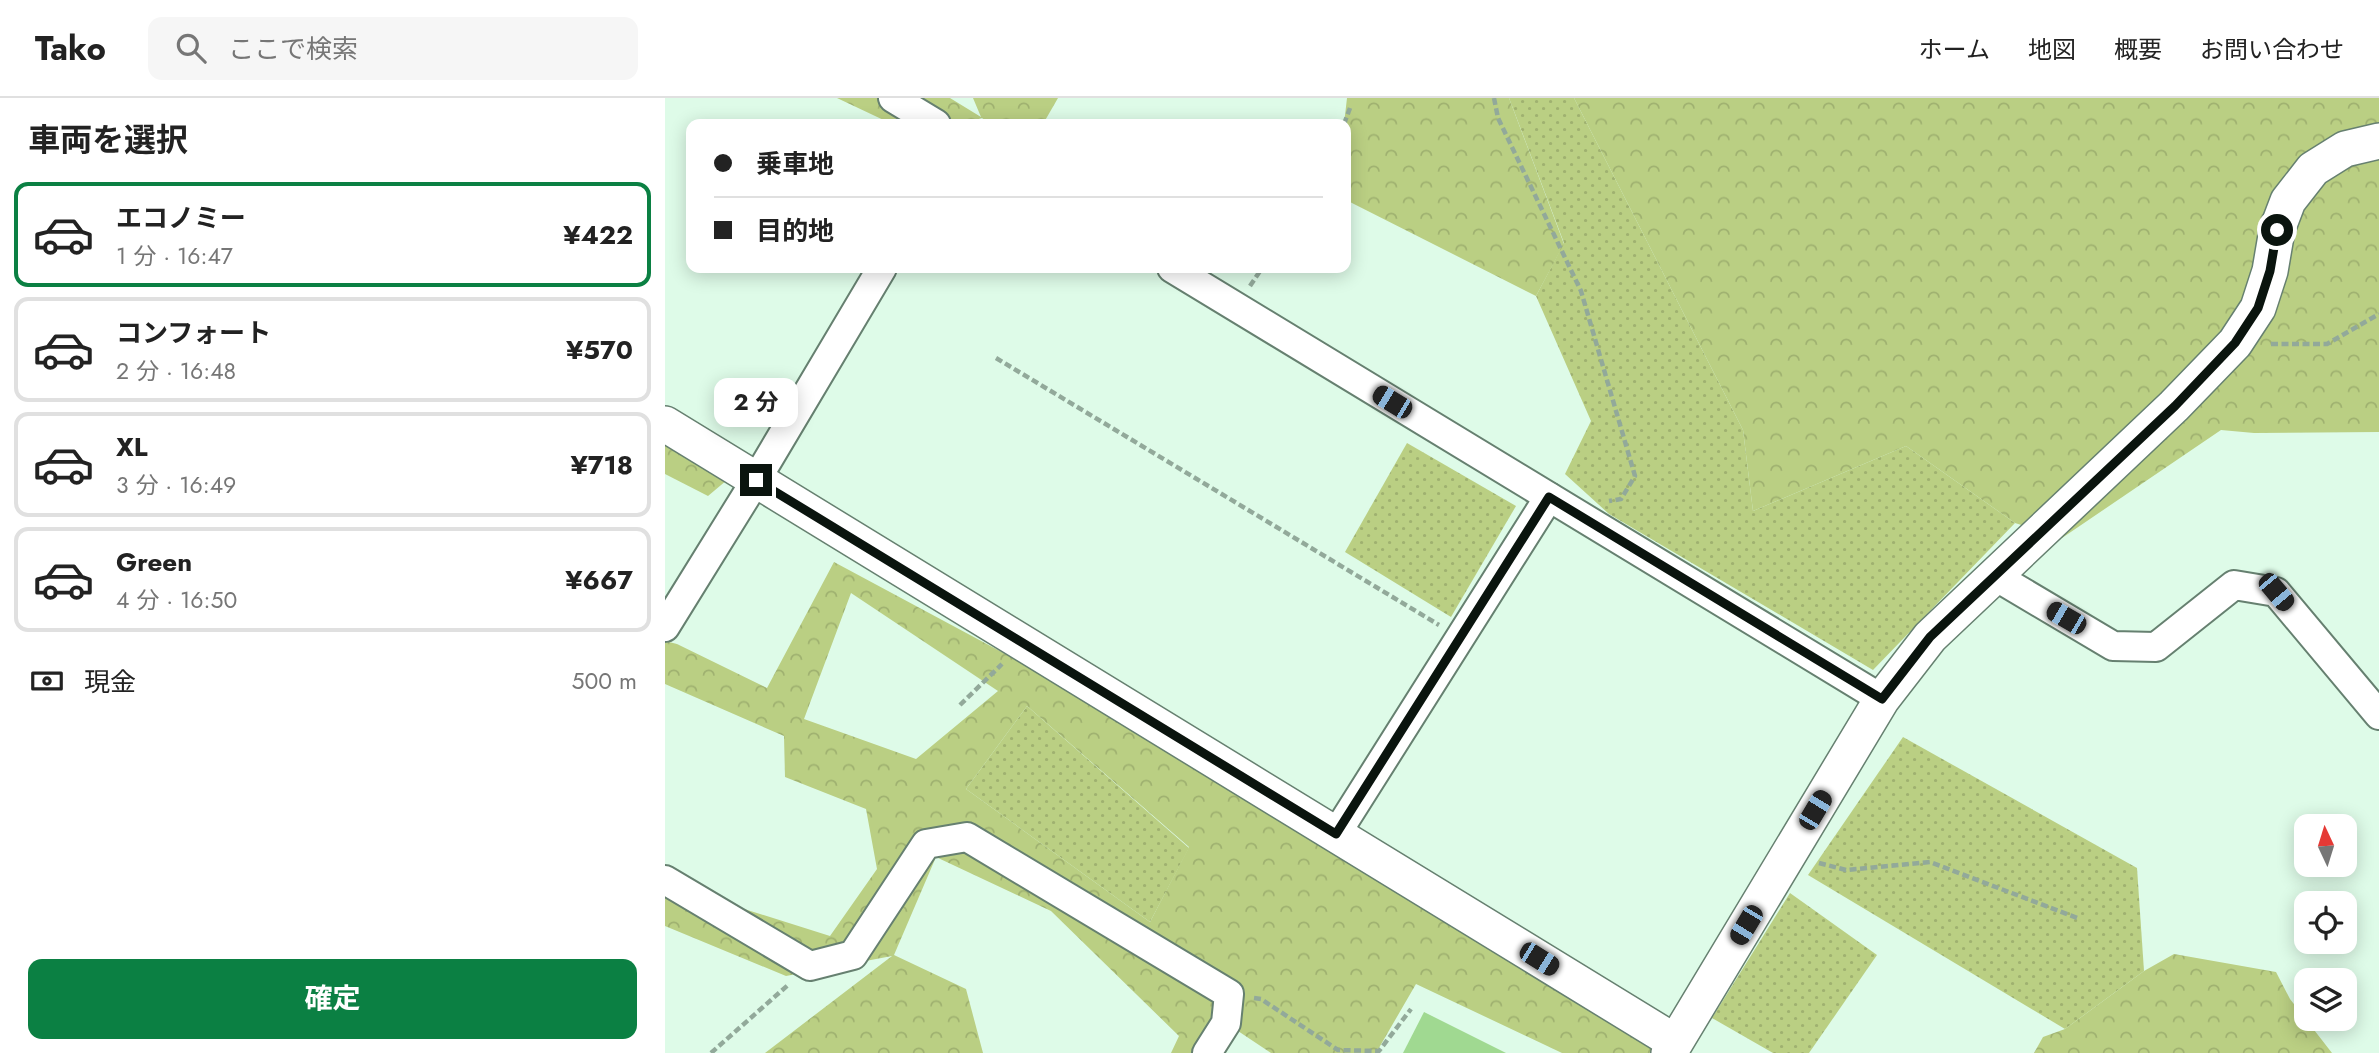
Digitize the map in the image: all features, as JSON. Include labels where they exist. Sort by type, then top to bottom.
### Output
[{"type":"street","points":[[893,98],[928,119]]},
{"type":"street","points":[[665,425],[1336,834],[1672,1048],[1882,699],[1930,637],[2175,406],[2235,343],[2258,308],[2270,271],[2277,230],[2288,201],[2313,169],[2345,149],[2379,141]]},
{"type":"street","points":[[665,627],[879,273]]},
{"type":"street","points":[[1180,273],[1882,699]]},
{"type":"street","points":[[1336,834],[1549,497]]},
{"type":"street","points":[[1995,576],[2113,646],[2155,647],[2234,585],[2276,592],[2379,715]]},
{"type":"street","points":[[665,880],[810,966],[853,955],[926,844],[967,837],[1229,994],[1226,1023],[1206,1053]]},
{"type":"path","points":[[1494,98],[1498,118],[1581,291],[1635,476],[1621,499],[1600,502]]},
{"type":"path","points":[[1346,119],[1350,108]]},
{"type":"path","points":[[2235,343],[2327,344],[2379,314]]},
{"type":"path","points":[[996,358],[1460,638]]},
{"type":"path","points":[[960,705],[1024,644]]},
{"type":"path","points":[[1788,855],[1846,870],[1930,862],[2080,919]]},
{"type":"path","points":[[711,1053],[810,966]]},
{"type":"path","points":[[1229,994],[1261,999],[1338,1050],[1379,1051],[1411,1009]]},
{"type":"green space","points":[[837,98],[950,98],[981,117],[973,98],[1058,98],[1046,119],[881,119]]},
{"type":"green space","points":[[1347,98],[1509,98],[1564,244],[1536,296],[1351,203],[1351,119],[1345,119]]},
{"type":"green space","points":[[1509,98],[1574,98],[1743,430],[1753,511],[1906,446],[2015,523],[1873,670],[1609,514],[1565,474],[1591,421],[1536,296],[1564,243]]},
{"type":"green space","points":[[1574,98],[2379,98],[2379,432],[2254,433],[2221,430],[2062,538],[2015,523],[1906,446],[1753,511],[1743,430]]},
{"type":"green space","points":[[665,443],[727,480],[708,496],[665,474]]},
{"type":"green space","points":[[1407,443],[1516,506],[1451,617],[1345,552]]},
{"type":"green space","points":[[834,562],[1050,678],[1648,1044],[1657,1053],[1562,1053],[1416,984],[1376,1053],[1271,1053],[1235,1029],[1220,1053],[1171,1053],[1179,1036],[1051,911],[936,857],[894,955],[966,989],[983,1053],[765,1053],[892,956],[786,976],[665,926],[665,884],[830,936],[877,869],[866,809],[785,777],[784,736],[665,684],[665,641],[677,644],[767,688]],"holes":[[[851,593],[998,691],[916,759],[804,719]],[[1027,706],[1189,847],[1150,922],[966,789]]]},
{"type":"green space","points":[[1027,706],[1189,848],[1150,922],[966,789]]},
{"type":"green space","points":[[1903,737],[2137,868],[2144,971],[2065,1029],[1808,875]]},
{"type":"green space","points":[[1790,893],[1877,955],[1809,1053],[1773,1053],[1712,1018]]},
{"type":"green space","points":[[2174,954],[2276,972],[2294,1004],[2294,1031],[2315,1031],[2332,1053],[2034,1053],[2043,1037],[2065,1029],[2144,971]]},
{"type":"building","points":[[1424,1012],[1506,1053],[1403,1053]]},
{"type":"route","points":[[756,480],[1336,834],[1549,497],[1882,699],[1930,637],[2175,406],[2235,343],[2258,308],[2270,271],[2277,230]]}]
